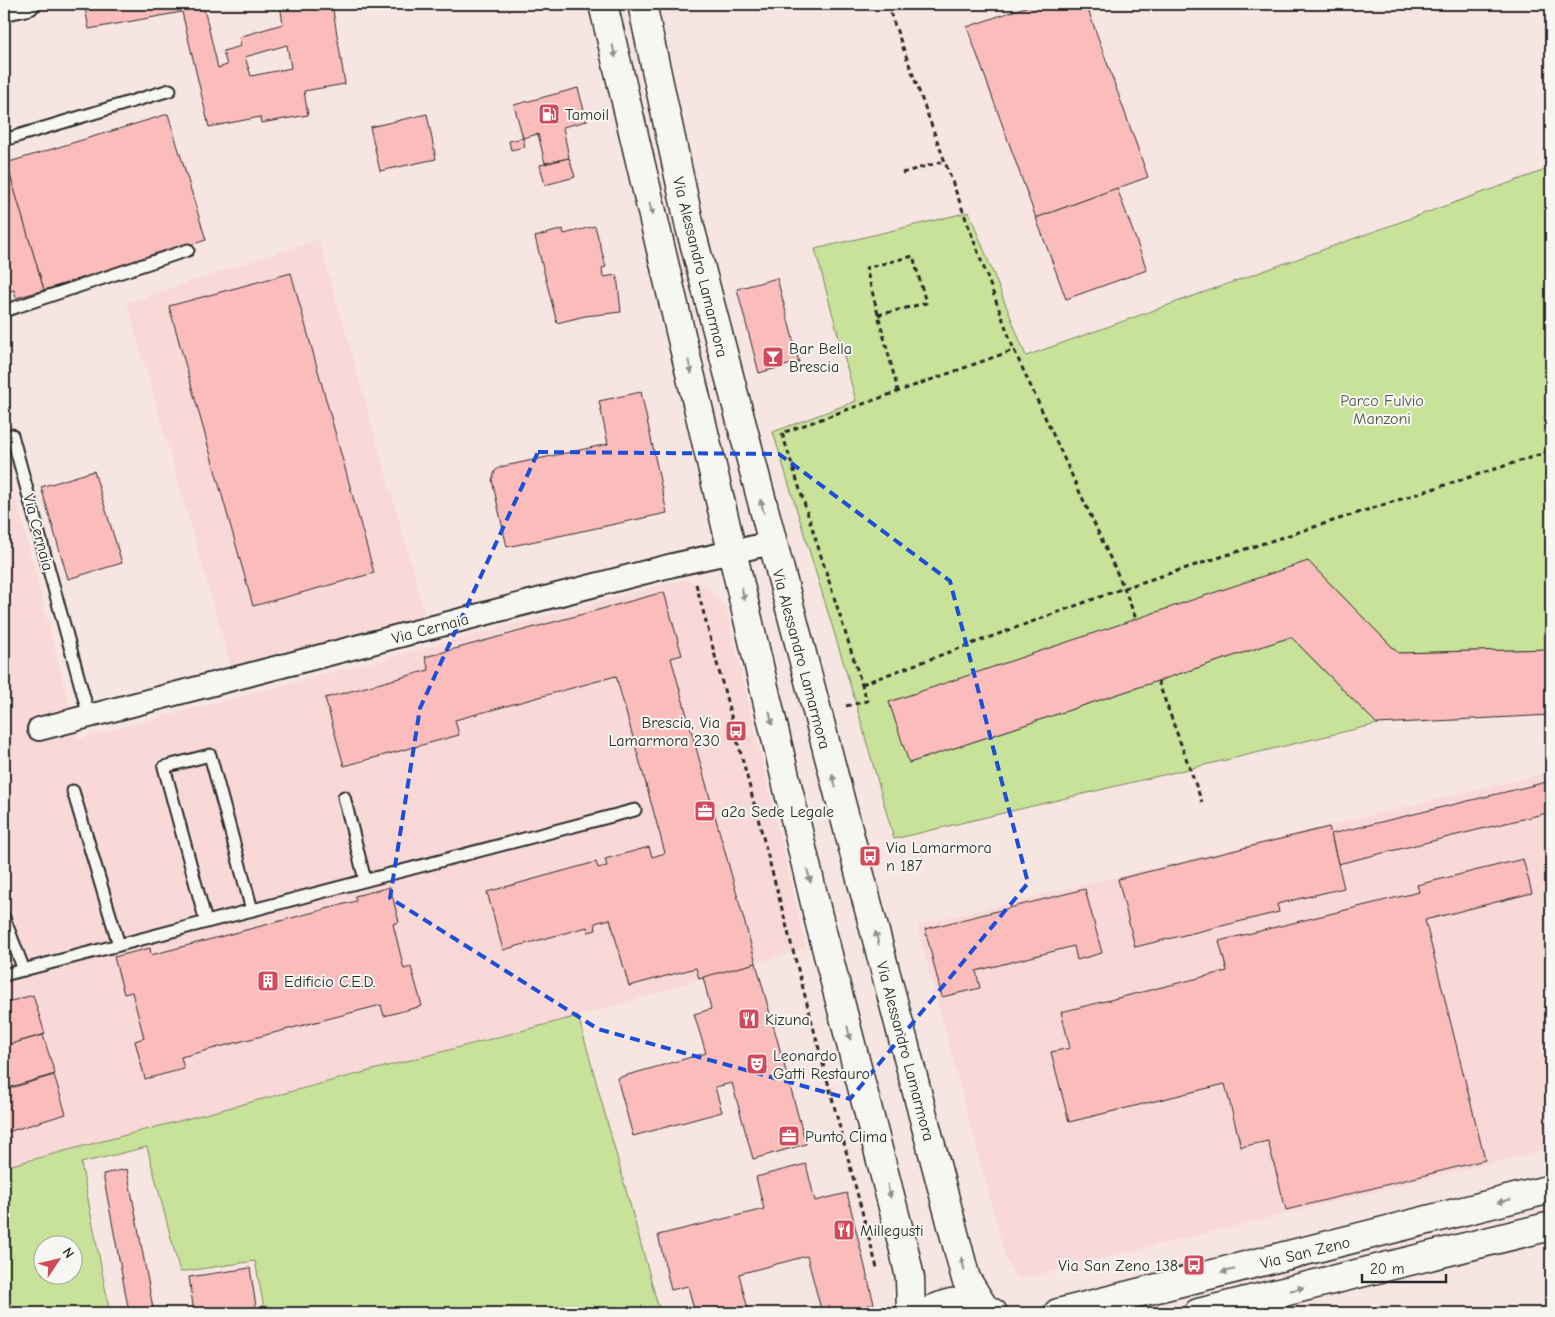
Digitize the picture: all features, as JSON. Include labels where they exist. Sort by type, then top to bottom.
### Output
[{"type":"main road","points":[[603,4],[818,916],[904,1250],[910,1278],[911,1313]]},
{"type":"main road","name":"Via Alessandro Lamarmora","points":[[642,4],[690,228],[966,1279],[989,1310]]},
{"type":"main road","name":"Via San Zeno","points":[[1058,1313],[1551,1190]]},
{"type":"main road","name":"Via San Zeno","points":[[1198,1313],[1551,1226]]},
{"type":"main road","points":[[927,1313],[952,1302],[969,1303],[989,1310]]},
{"type":"street","points":[[4,9],[28,4]]},
{"type":"street","name":"Via Cernaia","points":[[38,729],[689,562],[772,543]]},
{"type":"lane","points":[[4,140],[170,90]]},
{"type":"lane","points":[[4,311],[188,250]]},
{"type":"lane","name":"Via Cernaia","points":[[12,434],[89,716]]},
{"type":"lane","points":[[206,922],[164,767],[210,755],[252,910]]},
{"type":"lane","points":[[73,791],[119,945]]},
{"type":"lane","points":[[344,797],[365,880]]},
{"type":"lane","points":[[4,975],[635,810]]},
{"type":"lane","points":[[4,918],[24,970]]},
{"type":"path","points":[[887,4],[1014,350],[1124,588],[1136,619]]},
{"type":"path","points":[[902,172],[944,161]]},
{"type":"path","points":[[878,315],[926,303],[913,256],[866,268],[878,315],[898,392]]},
{"type":"path","points":[[846,706],[867,701],[782,433],[1014,350]]},
{"type":"path","points":[[862,684],[1124,588],[1551,451]]},
{"type":"path","points":[[689,562],[876,1268]]},
{"type":"path","points":[[1158,681],[1202,802]]},
{"type":"highlighted area","points":[[538,452],[779,454],[950,581],[1028,883],[850,1099],[598,1029],[390,898],[420,708]]},
{"type":"shaded area","points":[[319,239],[427,619],[232,670],[127,303]]},
{"type":"shaded area","points":[[4,452],[78,739],[682,580],[706,586],[726,608],[806,948],[578,1016],[4,1167]]},
{"type":"shaded area","points":[[1551,772],[1551,1148],[1024,1278],[1015,1277],[1006,1259],[917,925]]},
{"type":"green space","name":"Parco Fulvio Manzoni","points":[[1551,168],[1551,470],[1548,471],[1551,480],[1551,649],[1398,653],[1308,561],[909,763],[1291,637],[1377,724],[894,839],[856,704],[773,432],[856,401],[815,249],[969,212],[1026,356]]},
{"type":"green space","points":[[578,1016],[660,1313],[265,1313],[255,1261],[180,1272],[147,1147],[81,1163],[110,1313],[4,1313],[4,1167]]},
{"type":"building","points":[[108,4],[203,4],[218,68],[227,65],[223,51],[241,46],[239,37],[283,24],[280,4],[332,4],[345,84],[304,91],[308,115],[261,123],[260,117],[209,127],[182,12],[89,29],[85,8]],"holes":[[[287,45],[291,68],[251,76],[245,57]]]},
{"type":"building","points":[[1034,4],[1086,4],[1148,177],[1036,218],[967,27]]},
{"type":"building","points":[[578,88],[587,121],[563,127],[569,158],[545,163],[538,134],[523,138],[514,105]]},
{"type":"building","points":[[168,114],[206,240],[44,290],[6,163]]},
{"type":"building","points":[[427,114],[436,159],[380,171],[370,127]]},
{"type":"building","points":[[523,138],[525,147],[511,150],[509,141]]},
{"type":"building","points":[[569,158],[575,177],[545,185],[540,165]]},
{"type":"building","points":[[4,161],[6,161],[44,290],[16,298],[14,290],[4,293]]},
{"type":"building","points":[[1117,188],[1147,270],[1066,299],[1036,218]]},
{"type":"building","points":[[595,226],[606,267],[602,268],[603,277],[617,275],[621,312],[585,316],[557,323],[535,237],[563,229],[564,234]]},
{"type":"building","points":[[291,273],[374,573],[253,606],[169,306]]},
{"type":"building","points":[[777,278],[799,362],[759,373],[737,289]]},
{"type":"building","points":[[641,392],[667,513],[507,547],[492,480],[495,471],[500,467],[608,444],[599,401]]},
{"type":"building","points":[[94,471],[122,563],[68,579],[41,487]]},
{"type":"building","points":[[1308,561],[1398,653],[1551,649],[1551,715],[1377,724],[1291,637],[909,763],[889,702]]},
{"type":"building","points":[[664,592],[682,655],[671,658],[756,963],[699,979],[696,968],[629,986],[610,919],[595,923],[596,930],[588,932],[587,927],[503,950],[487,892],[596,862],[598,868],[607,866],[605,859],[649,847],[652,857],[665,853],[616,676],[455,720],[459,735],[344,766],[325,698],[429,670],[425,657]]},
{"type":"building","points":[[1551,781],[1551,812],[1338,864],[1331,834]]},
{"type":"building","points":[[1329,827],[1344,888],[1277,904],[1279,912],[1135,947],[1118,879]]},
{"type":"building","points":[[1523,859],[1532,893],[1425,920],[1485,1160],[1286,1210],[1268,1141],[1241,1147],[1225,1084],[1069,1122],[1051,1052],[1070,1048],[1061,1012],[1227,971],[1219,941],[1419,892],[1417,885]]},
{"type":"building","name":"Edificio C.E.D.","points":[[390,887],[399,922],[393,924],[404,969],[411,967],[422,1006],[384,1016],[381,1005],[181,1057],[184,1069],[145,1079],[135,1041],[144,1038],[132,992],[124,994],[114,957],[150,948],[151,955],[356,901],[355,896]]},
{"type":"building","points":[[1085,889],[1102,953],[1077,960],[1074,946],[976,971],[980,988],[942,997],[925,929]]},
{"type":"building","points":[[756,963],[806,1144],[753,1159],[732,1083],[715,1087],[722,1112],[633,1136],[617,1078],[706,1053],[694,1014],[711,1009],[703,977]]},
{"type":"building","points":[[33,995],[45,1034],[4,1046],[4,1003]]},
{"type":"building","points":[[43,1035],[55,1074],[4,1089],[4,1046]]},
{"type":"building","points":[[54,1075],[66,1114],[4,1133],[4,1090]]},
{"type":"building","points":[[806,1164],[815,1201],[847,1193],[874,1304],[837,1313],[822,1313],[807,1256],[739,1274],[749,1313],[695,1313],[688,1286],[671,1290],[658,1235],[764,1209],[756,1177]]},
{"type":"building","points":[[127,1169],[153,1308],[129,1312],[103,1174]]},
{"type":"building","points":[[250,1268],[257,1313],[194,1313],[189,1277]]},
{"type":"place","name":"Tamoil","points":[[549,114]]},
{"type":"place","name":"Bar Bella Brescia","points":[[773,357]]},
{"type":"place","name":"Brescia, Via Lamarmora 230","points":[[736,731]]},
{"type":"place","name":"a2a Sede Legale","points":[[705,811]]},
{"type":"place","name":"Via Lamarmora n 187","points":[[870,856]]},
{"type":"place","name":"Edificio C.E.D.","points":[[268,981]]},
{"type":"place","name":"Kizuna","points":[[749,1019]]},
{"type":"place","name":"Leonardo Gatti Restauro","points":[[757,1064]]},
{"type":"place","name":"Punto Clima","points":[[789,1136]]},
{"type":"place","name":"Millegusti","points":[[844,1230]]},
{"type":"place","name":"Via San Zeno 138","points":[[1194,1265]]}]
